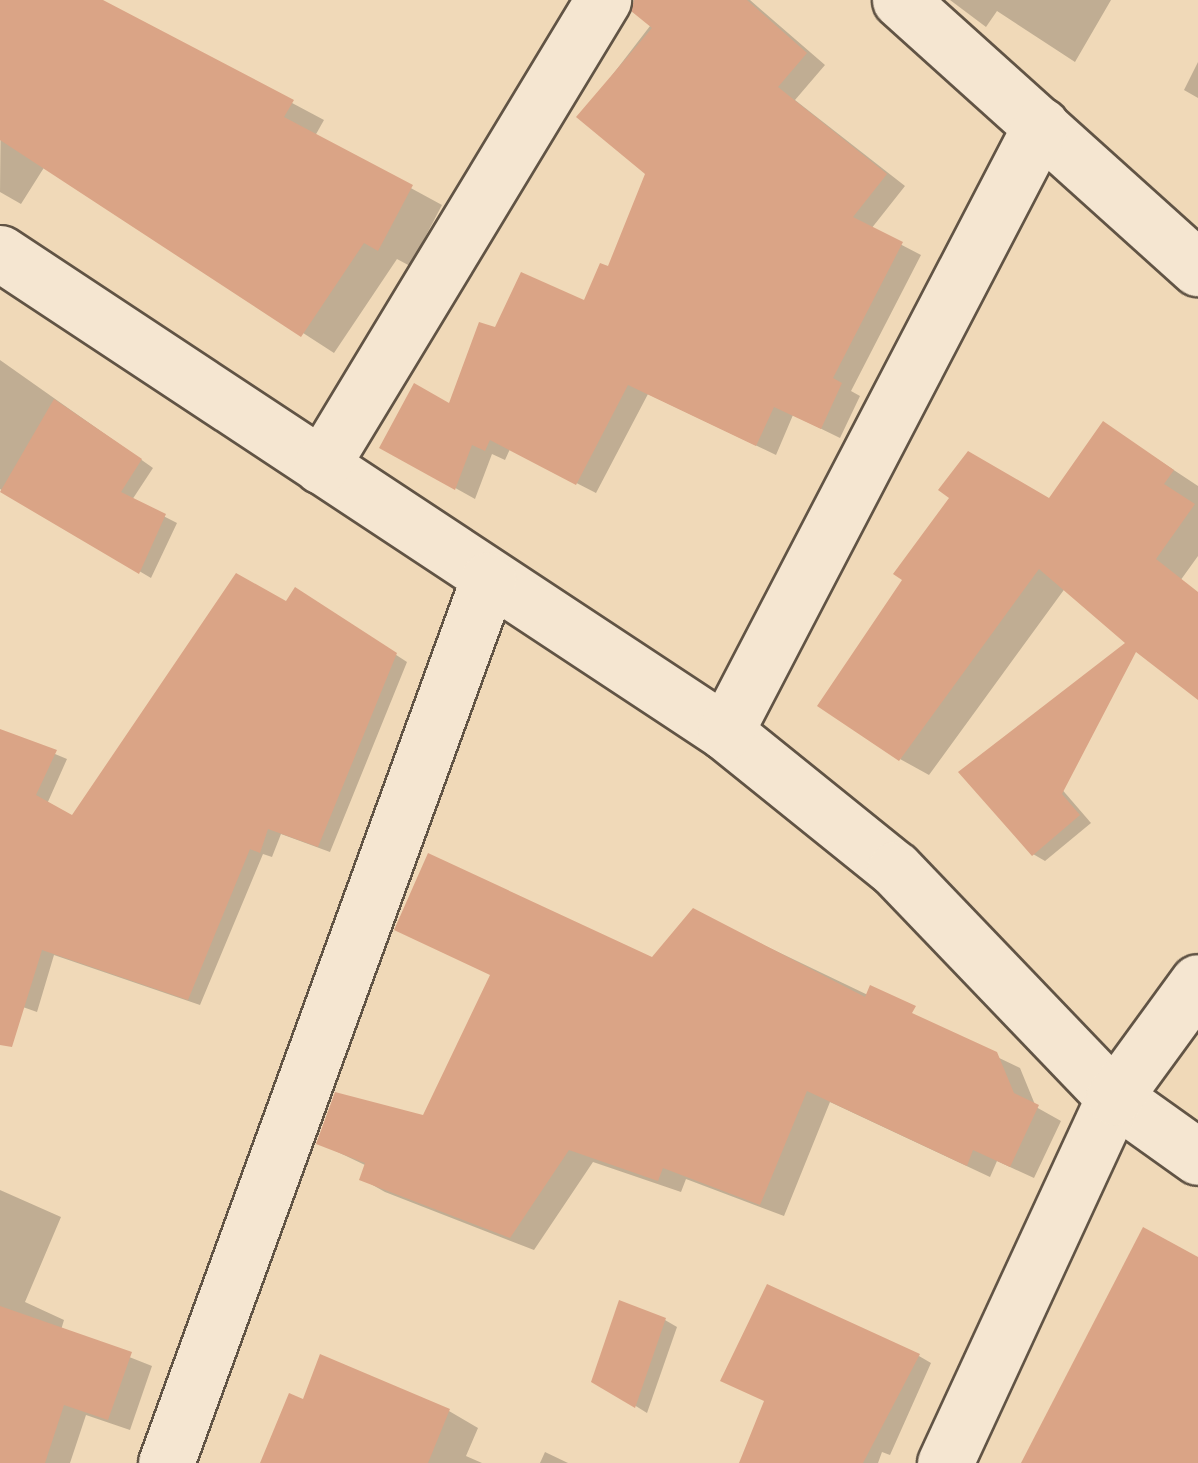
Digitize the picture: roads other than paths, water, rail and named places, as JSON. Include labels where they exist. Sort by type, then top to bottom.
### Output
[{"type":"street","points":[[321,466],[603,0]]},
{"type":"street","points":[[900,0],[1198,268]]},
{"type":"street","points":[[725,732],[1041,125]]},
{"type":"street","points":[[0,253],[488,580],[725,732],[896,869],[1114,1097],[1198,1157]]},
{"type":"street","points":[[166,1463],[488,580]]},
{"type":"street","points":[[945,1463],[1114,1097],[1198,982]]}]
